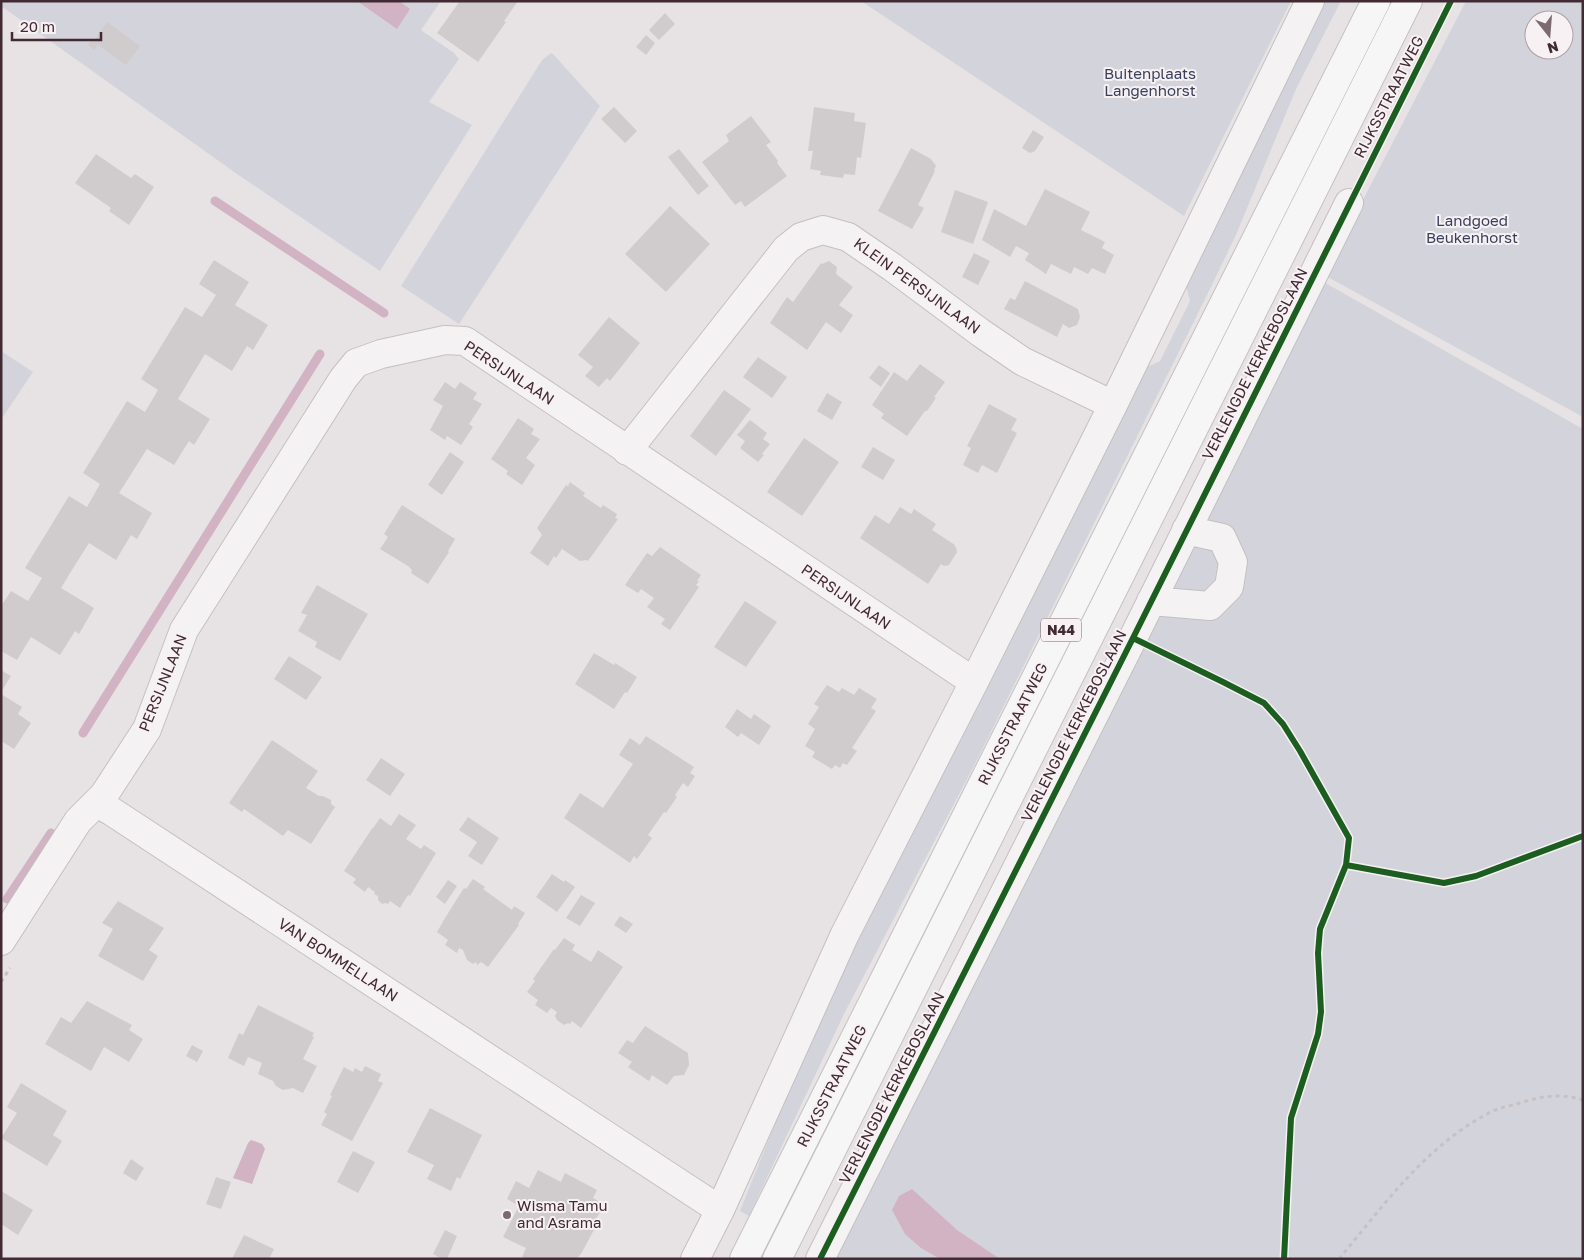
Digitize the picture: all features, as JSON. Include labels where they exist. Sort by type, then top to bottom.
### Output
[{"type":"main road","name":"RIJKSSTRAATWEG","points":[[744,1259],[1376,1]]},
{"type":"main road","name":"RIJKSSTRAATWEG","points":[[777,1259],[1408,1]]},
{"type":"street","points":[[695,1259],[720,1210],[845,934],[1113,405],[1310,1]]},
{"type":"street","name":"VERLENGDE KERKEBOSLAAN","points":[[820,1259],[1151,602],[1349,203]]},
{"type":"street","name":"KLEIN PERSIJNLAAN","points":[[627,451],[786,249],[801,237],[823,230],[848,237],[892,266],[980,333],[1022,361],[1113,405]]},
{"type":"street","name":"PERSIJNLAAN","points":[[96,803],[104,795],[147,729],[184,630],[343,379],[356,363],[381,354],[445,340],[465,341],[974,682]]},
{"type":"street","points":[[1151,602],[1210,606],[1229,587],[1233,562],[1222,538],[1186,530]]},
{"type":"street","points":[[1,941],[78,821],[96,803]]},
{"type":"street","name":"VAN BOMMELLAAN","points":[[96,803],[720,1210]]},
{"type":"path","points":[[1339,1259],[1413,1171],[1452,1136],[1488,1113],[1536,1098],[1570,1096],[1583,1100]]},
{"type":"green space","points":[[1,1],[441,1],[421,30],[454,53],[459,59],[429,102],[472,125],[380,271],[237,174],[1,6]]},
{"type":"green space","name":"Buitenplaats Langenhorst","points":[[861,1],[1291,1],[1184,216]]},
{"type":"green space","points":[[1322,1],[1341,1],[1296,89],[1236,235],[976,762],[844,1014],[749,1216],[740,1211],[793,1078],[870,916],[1056,549],[1145,368],[1160,361],[1190,301],[1186,286]]},
{"type":"green space","name":"Landgoed Beukenhorst","points":[[1466,1],[1583,1],[1583,417],[1324,275]]},
{"type":"green space","points":[[551,53],[600,106],[459,324],[401,286],[542,60]]},
{"type":"green space","points":[[1322,281],[1583,429],[1583,1259],[828,1259]]},
{"type":"green space","points":[[1,351],[33,372],[1,420]]},
{"type":"shaded area","points":[[357,1],[399,1],[410,9],[397,29]]},
{"type":"shaded area","points":[[251,1140],[262,1144],[265,1149],[252,1184],[233,1178]]},
{"type":"shaded area","points":[[912,1189],[957,1230],[1000,1259],[940,1259],[921,1248],[905,1234],[892,1210],[899,1196]]},
{"type":"building","points":[[460,1],[518,1],[478,62],[437,33]]},
{"type":"building","points":[[665,13],[675,24],[659,40],[649,30]]},
{"type":"building","points":[[107,22],[140,46],[126,65],[98,45],[94,50],[88,45],[91,40],[93,42]]},
{"type":"building","points":[[646,35],[655,43],[646,55],[636,47]]},
{"type":"building","points":[[614,107],[637,131],[625,143],[601,119]]},
{"type":"building","points":[[814,107],[855,113],[854,121],[866,123],[861,158],[857,157],[855,175],[844,174],[843,178],[820,175],[821,171],[810,169],[813,151],[808,151]]},
{"type":"building","points":[[751,116],[771,142],[766,145],[787,176],[745,207],[741,201],[735,205],[702,162],[729,141],[726,135]]},
{"type":"building","points":[[1033,130],[1044,137],[1035,151],[1030,153],[1022,148]]},
{"type":"building","points":[[911,148],[931,159],[936,166],[918,205],[924,208],[912,229],[878,211]]},
{"type":"building","points":[[679,149],[709,186],[698,195],[668,157]]},
{"type":"building","points":[[96,154],[131,178],[135,174],[154,187],[129,225],[109,211],[111,208],[75,183]]},
{"type":"building","points":[[1045,189],[1090,212],[1081,230],[1105,242],[1102,248],[1114,255],[1105,274],[1092,268],[1088,274],[1074,267],[1071,274],[1051,264],[1046,274],[1025,260],[1029,253],[1016,246],[1010,257],[982,240],[994,209],[1026,226]]},
{"type":"building","points":[[955,190],[988,202],[973,244],[941,232]]},
{"type":"building","points":[[670,206],[710,244],[666,292],[625,254]]},
{"type":"building","points":[[974,253],[990,261],[978,285],[962,277]]},
{"type":"building","points":[[214,260],[249,282],[235,305],[268,325],[253,350],[247,346],[232,371],[205,354],[178,399],[210,419],[194,445],[189,441],[174,465],[147,449],[119,493],[152,513],[137,539],[131,535],[116,560],[89,543],[61,588],[94,608],[79,634],[75,631],[60,655],[31,637],[17,660],[1,651],[1,606],[11,591],[28,601],[42,578],[25,568],[69,496],[87,507],[100,484],[83,473],[127,401],[145,412],[158,390],[141,379],[185,307],[202,317],[216,295],[199,284]]},
{"type":"building","points":[[829,261],[837,267],[836,274],[853,287],[839,305],[853,315],[841,333],[826,322],[807,350],[770,323],[787,297],[793,302],[821,263]]},
{"type":"building","points":[[1025,281],[1078,309],[1080,317],[1077,325],[1069,328],[1063,324],[1057,337],[1004,309],[1010,298],[1015,300]]},
{"type":"building","points":[[609,317],[640,343],[610,381],[607,378],[599,387],[585,376],[593,367],[578,355]]},
{"type":"building","points":[[758,357],[787,377],[772,398],[743,377]]},
{"type":"building","points":[[920,364],[945,382],[927,411],[925,411],[907,436],[881,418],[884,414],[872,405],[894,372],[907,381]]},
{"type":"building","points":[[879,365],[890,373],[881,387],[869,378]]},
{"type":"building","points":[[445,382],[455,389],[460,382],[477,393],[473,399],[482,404],[469,424],[473,427],[461,445],[447,436],[445,440],[430,430],[443,406],[433,400]]},
{"type":"building","points":[[724,390],[751,409],[716,456],[690,436]]},
{"type":"building","points":[[827,393],[842,402],[832,420],[817,411]]},
{"type":"building","points":[[989,404],[1017,419],[1011,430],[1017,433],[997,473],[982,465],[978,473],[963,465],[971,448],[967,446]]},
{"type":"building","points":[[518,418],[534,429],[531,434],[540,439],[526,458],[535,465],[522,485],[506,474],[508,471],[491,459]]},
{"type":"building","points":[[750,420],[767,433],[763,439],[770,444],[758,462],[740,448],[745,441],[737,435]]},
{"type":"building","points":[[804,438],[839,462],[802,516],[767,492]]},
{"type":"building","points":[[873,447],[895,460],[883,480],[861,467]]},
{"type":"building","points":[[450,452],[464,462],[442,495],[428,485]]},
{"type":"building","points":[[570,482],[585,493],[583,496],[601,508],[603,505],[617,514],[615,518],[618,519],[588,561],[580,561],[562,549],[556,558],[554,556],[548,566],[530,553],[542,535],[537,528],[566,485],[568,486]]},
{"type":"building","points":[[402,505],[455,539],[449,552],[428,584],[411,573],[412,570],[408,566],[380,549],[388,537],[384,534]]},
{"type":"building","points":[[900,507],[911,514],[914,509],[936,524],[932,530],[956,547],[957,552],[949,565],[944,566],[941,564],[928,584],[860,538],[875,515],[889,524]]},
{"type":"building","points":[[660,547],[701,575],[696,585],[699,587],[670,630],[661,624],[665,619],[647,607],[654,598],[641,589],[638,593],[625,585],[647,553],[652,556]]},
{"type":"building","points":[[317,585],[368,614],[340,661],[315,647],[317,642],[298,631],[307,615],[301,613]]},
{"type":"building","points":[[745,601],[777,622],[746,667],[714,647]]},
{"type":"building","points":[[594,653],[614,665],[615,663],[637,677],[614,709],[575,684]]},
{"type":"building","points":[[289,656],[322,677],[306,700],[274,679]]},
{"type":"building","points":[[1,670],[11,676],[1,692]]},
{"type":"building","points":[[827,685],[839,692],[842,688],[854,695],[859,688],[877,699],[871,708],[876,711],[852,748],[857,751],[847,765],[843,763],[840,768],[835,765],[832,769],[812,757],[815,752],[805,746],[815,729],[808,724],[819,707],[814,704]]},
{"type":"building","points":[[1,694],[22,707],[18,714],[31,723],[14,749],[1,741]]},
{"type":"building","points":[[737,709],[751,719],[754,714],[771,726],[759,745],[741,733],[738,737],[725,727]]},
{"type":"building","points":[[646,736],[694,767],[690,773],[695,776],[688,787],[683,783],[675,795],[677,797],[648,835],[652,838],[637,859],[634,856],[630,863],[564,818],[580,793],[603,808],[633,764],[619,755],[630,738],[640,745]]},
{"type":"building","points":[[272,740],[318,771],[306,788],[319,796],[331,800],[331,804],[335,807],[311,844],[288,830],[283,836],[244,809],[242,812],[229,803]]},
{"type":"building","points":[[381,758],[405,774],[390,796],[366,780]]},
{"type":"building","points":[[399,814],[416,825],[406,839],[421,849],[424,845],[436,853],[410,896],[408,895],[400,908],[390,901],[388,904],[382,904],[378,900],[378,896],[374,894],[375,892],[368,887],[365,892],[353,883],[356,879],[344,871],[380,818],[391,826]]},
{"type":"building","points":[[468,817],[499,838],[482,865],[468,856],[477,842],[459,830]]},
{"type":"building","points":[[552,874],[575,887],[557,912],[536,897]]},
{"type":"building","points":[[473,879],[485,887],[483,889],[512,910],[514,906],[525,913],[519,925],[488,967],[481,962],[477,965],[476,962],[473,964],[467,960],[463,950],[459,948],[457,953],[445,945],[448,940],[437,932],[464,888],[466,889]]},
{"type":"building","points":[[448,880],[457,886],[445,904],[436,897]]},
{"type":"building","points":[[581,895],[595,903],[580,926],[566,918]]},
{"type":"building","points":[[118,901],[164,928],[149,950],[158,956],[143,981],[98,956],[113,929],[102,923]]},
{"type":"building","points":[[620,916],[633,924],[626,933],[614,925]]},
{"type":"building","points":[[564,938],[575,945],[572,950],[591,962],[598,950],[623,967],[581,1028],[572,1021],[570,1024],[564,1025],[557,1020],[555,1016],[557,1012],[551,1008],[547,1013],[535,1005],[538,1000],[527,992],[535,981],[533,979]]},
{"type":"building","points":[[87,1001],[132,1025],[129,1030],[143,1039],[129,1062],[104,1047],[91,1071],[45,1044],[61,1017],[71,1023]]},
{"type":"building","points":[[258,1005],[314,1033],[312,1036],[314,1037],[303,1059],[317,1066],[303,1093],[293,1088],[283,1090],[276,1086],[273,1081],[258,1074],[262,1063],[248,1057],[244,1066],[228,1058],[239,1033],[243,1035]]},
{"type":"building","points":[[645,1026],[688,1053],[689,1065],[684,1075],[674,1076],[667,1085],[652,1075],[649,1081],[628,1067],[632,1062],[618,1053],[627,1040],[633,1043]]},
{"type":"building","points":[[192,1045],[203,1051],[197,1062],[186,1056]]},
{"type":"building","points":[[365,1066],[381,1074],[378,1081],[383,1083],[352,1141],[321,1125],[327,1114],[324,1112],[332,1096],[330,1095],[344,1067],[353,1072],[355,1068],[362,1072]]},
{"type":"building","points":[[21,1083],[67,1111],[53,1135],[62,1141],[47,1166],[1,1138],[17,1113],[7,1107]]},
{"type":"building","points":[[430,1108],[482,1135],[460,1179],[457,1177],[451,1191],[427,1179],[434,1165],[407,1152]]},
{"type":"building","points":[[353,1151],[375,1162],[358,1193],[337,1182]]},
{"type":"building","points":[[131,1159],[144,1168],[136,1181],[123,1173]]},
{"type":"building","points":[[538,1170],[561,1182],[565,1173],[597,1190],[593,1198],[600,1202],[602,1208],[595,1221],[596,1226],[581,1254],[576,1259],[527,1259],[522,1257],[526,1248],[503,1237],[519,1206],[507,1199],[516,1181],[529,1188]]},
{"type":"building","points":[[216,1177],[231,1182],[221,1209],[206,1204]]},
{"type":"building","points":[[1,1191],[33,1210],[18,1235],[1,1224]]},
{"type":"building","points":[[445,1230],[457,1236],[447,1259],[442,1259],[433,1254]]},
{"type":"building","points":[[244,1235],[274,1249],[269,1259],[232,1259]]},
{"type":"waterway","points":[[215,201],[384,313]]},
{"type":"waterway","points":[[83,733],[320,354]]},
{"type":"waterway","points":[[7,899],[51,833]]},
{"type":"cycle path","points":[[820,1259],[1451,1]]},
{"type":"cycle path","points":[[1133,638],[1264,703],[1283,724],[1349,838],[1346,865],[1320,929],[1318,953],[1321,1012],[1318,1034],[1291,1118],[1284,1259]]},
{"type":"cycle path","points":[[1346,865],[1444,883],[1476,876],[1583,836]]},
{"type":"place","name":"Wisma Tamu and Asrama","points":[[507,1215]]}]
